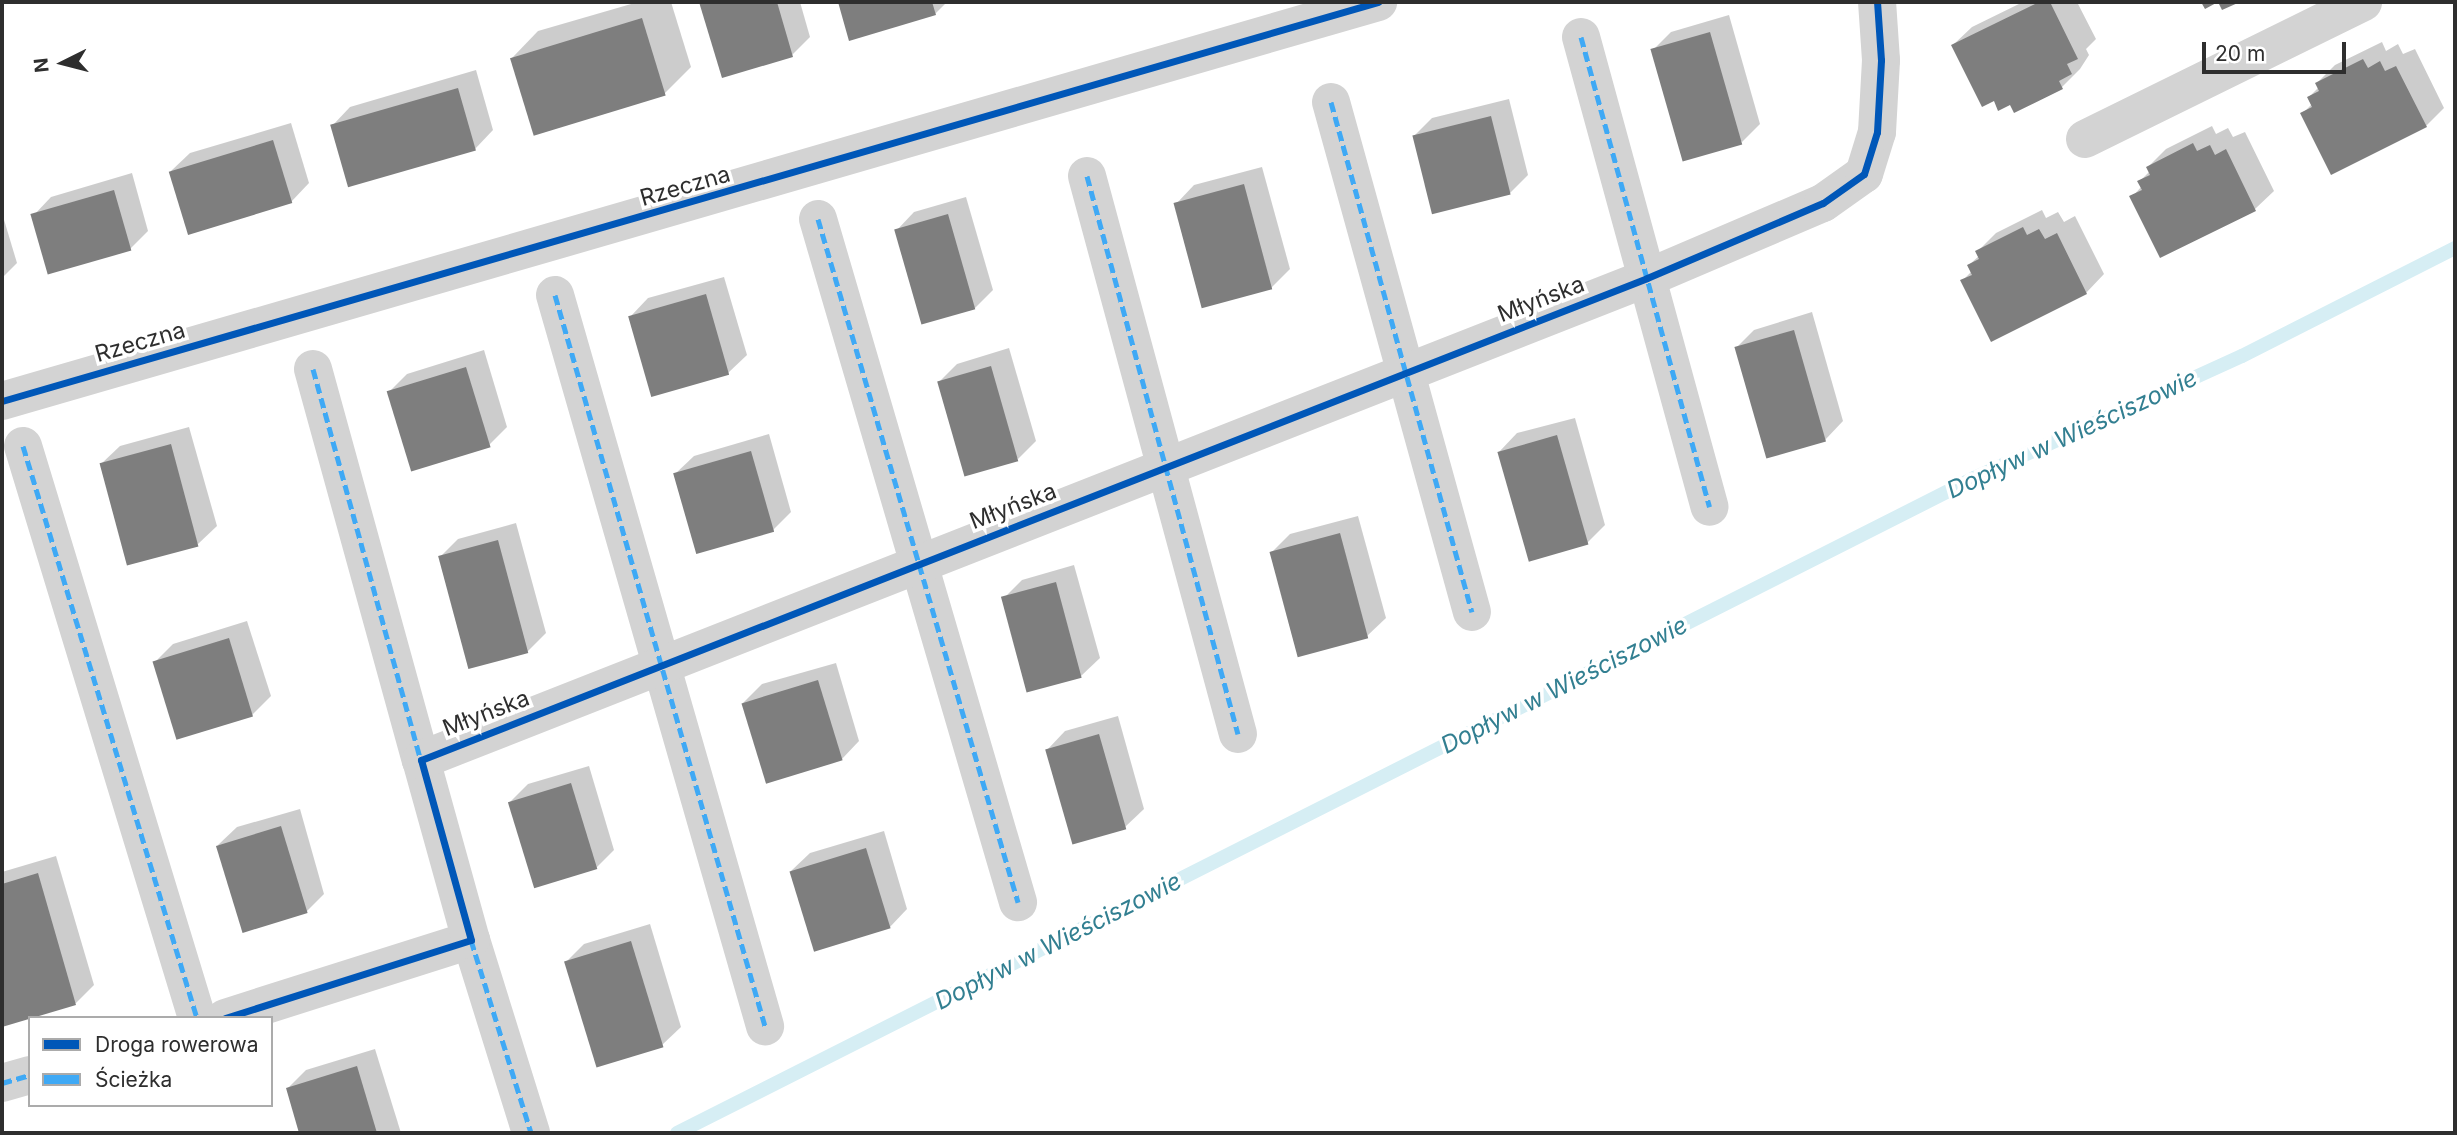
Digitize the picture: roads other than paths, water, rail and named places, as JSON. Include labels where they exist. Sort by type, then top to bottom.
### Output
[{"type":"street","name":"Rzeczna","points":[[2,401],[1378,2]]},
{"type":"street","name":"Młyńska","points":[[421,760],[1647,278],[1823,203],[1864,174],[1877,132],[1881,60],[1877,2]]},
{"type":"street","points":[[2085,138],[2364,2]]},
{"type":"street","points":[[1581,37],[1710,508]]},
{"type":"street","points":[[1331,102],[1472,612]]},
{"type":"street","points":[[1087,176],[1238,734]]},
{"type":"street","points":[[818,219],[1018,902]]},
{"type":"street","points":[[555,295],[765,1026]]},
{"type":"street","name":"Młyńska","points":[[313,369],[471,940],[531,1133]]},
{"type":"street","points":[[23,446],[196,1016]]},
{"type":"street","points":[[231,1016],[471,940]]},
{"type":"street","points":[[2,1083],[28,1076]]},
{"type":"waterway","name":"Dopływ w Wieściszowie","points":[[677,1133],[1974,478],[2242,356],[2455,248]]}]
